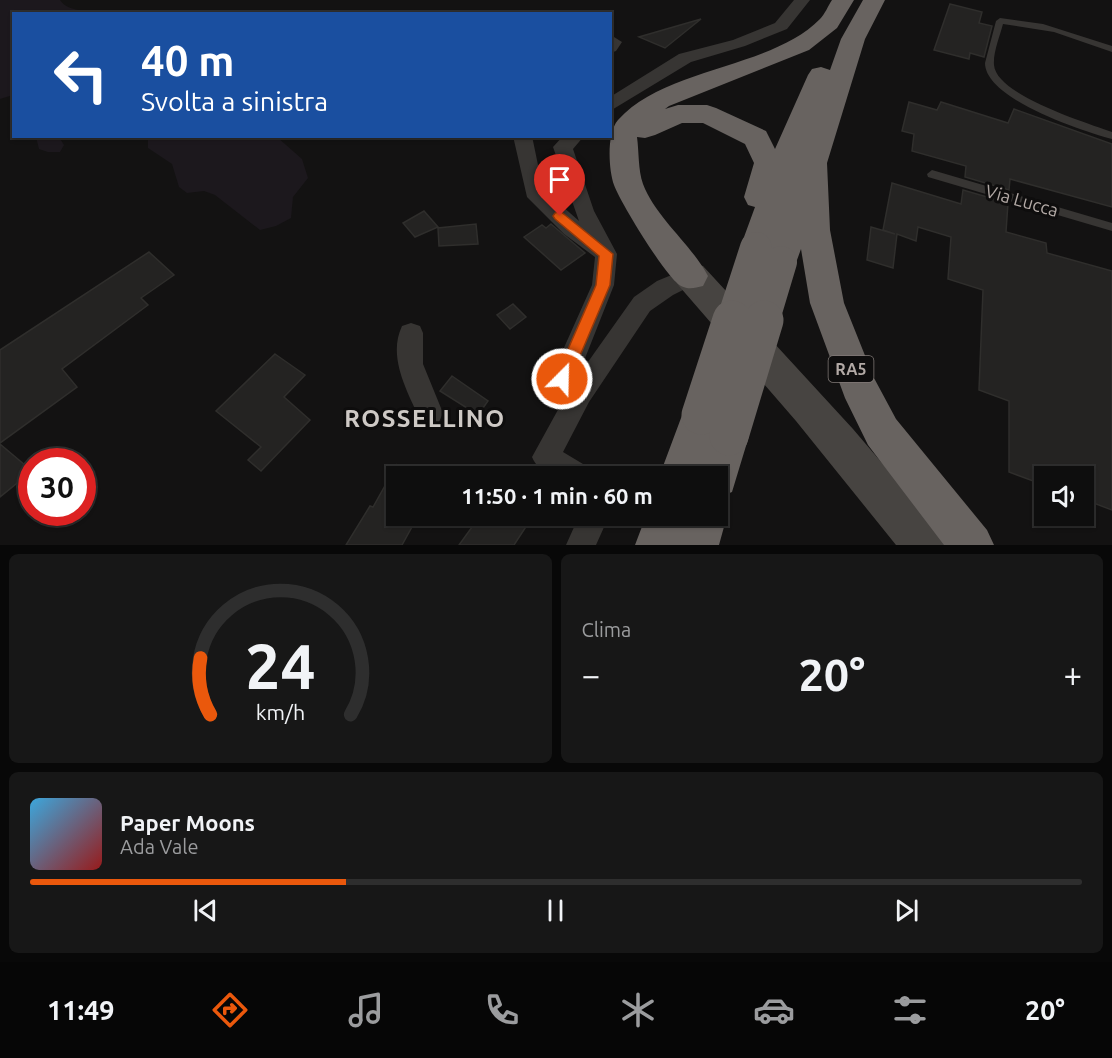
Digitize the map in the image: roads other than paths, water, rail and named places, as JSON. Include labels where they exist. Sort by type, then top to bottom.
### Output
[{"type":"highway","points":[[691,276],[663,242],[628,184],[623,137],[628,126],[660,100],[801,45],[828,23],[843,0]]},
{"type":"highway","name":"RA5","points":[[769,255],[768,211],[789,150],[856,0]]},
{"type":"highway","name":"RA5","points":[[688,466],[715,426],[769,255],[813,159],[854,39],[874,0]]},
{"type":"highway","name":"RA5","points":[[624,153],[647,128],[678,114],[707,114],[756,138],[768,163],[759,197],[768,211]]},
{"type":"highway","name":"RA5","points":[[813,159],[814,230],[827,303],[858,386],[882,432],[931,497],[972,545]]},
{"type":"highway","name":"RA5","points":[[715,426],[717,466]]},
{"type":"highway","points":[[657,545],[664,526]]},
{"type":"highway","points":[[697,545],[703,526]]},
{"type":"main road","points":[[691,276],[891,504],[924,545]]},
{"type":"main road","points":[[891,504],[938,545]]},
{"type":"street","points":[[612,104],[685,58],[739,43],[781,26],[802,0]]},
{"type":"street","points":[[522,138],[534,192],[572,228],[606,254]]},
{"type":"street","points":[[573,138],[563,147],[584,211],[606,254],[603,285],[562,379],[580,394]]},
{"type":"street","points":[[561,466],[546,456],[580,394],[642,304],[665,288],[691,276]]},
{"type":"street","points":[[411,333],[408,347],[411,373],[430,412]]},
{"type":"street","points":[[581,545],[590,526]]},
{"type":"lane","points":[[1112,49],[1074,35],[1032,24],[999,21],[989,66],[998,85],[1044,111],[1112,136]]},
{"type":"lane","name":"Via Lucca","points":[[932,174],[1112,227]]},
{"type":"district","name":"ROSSELLINO","points":[[425,418]]}]
